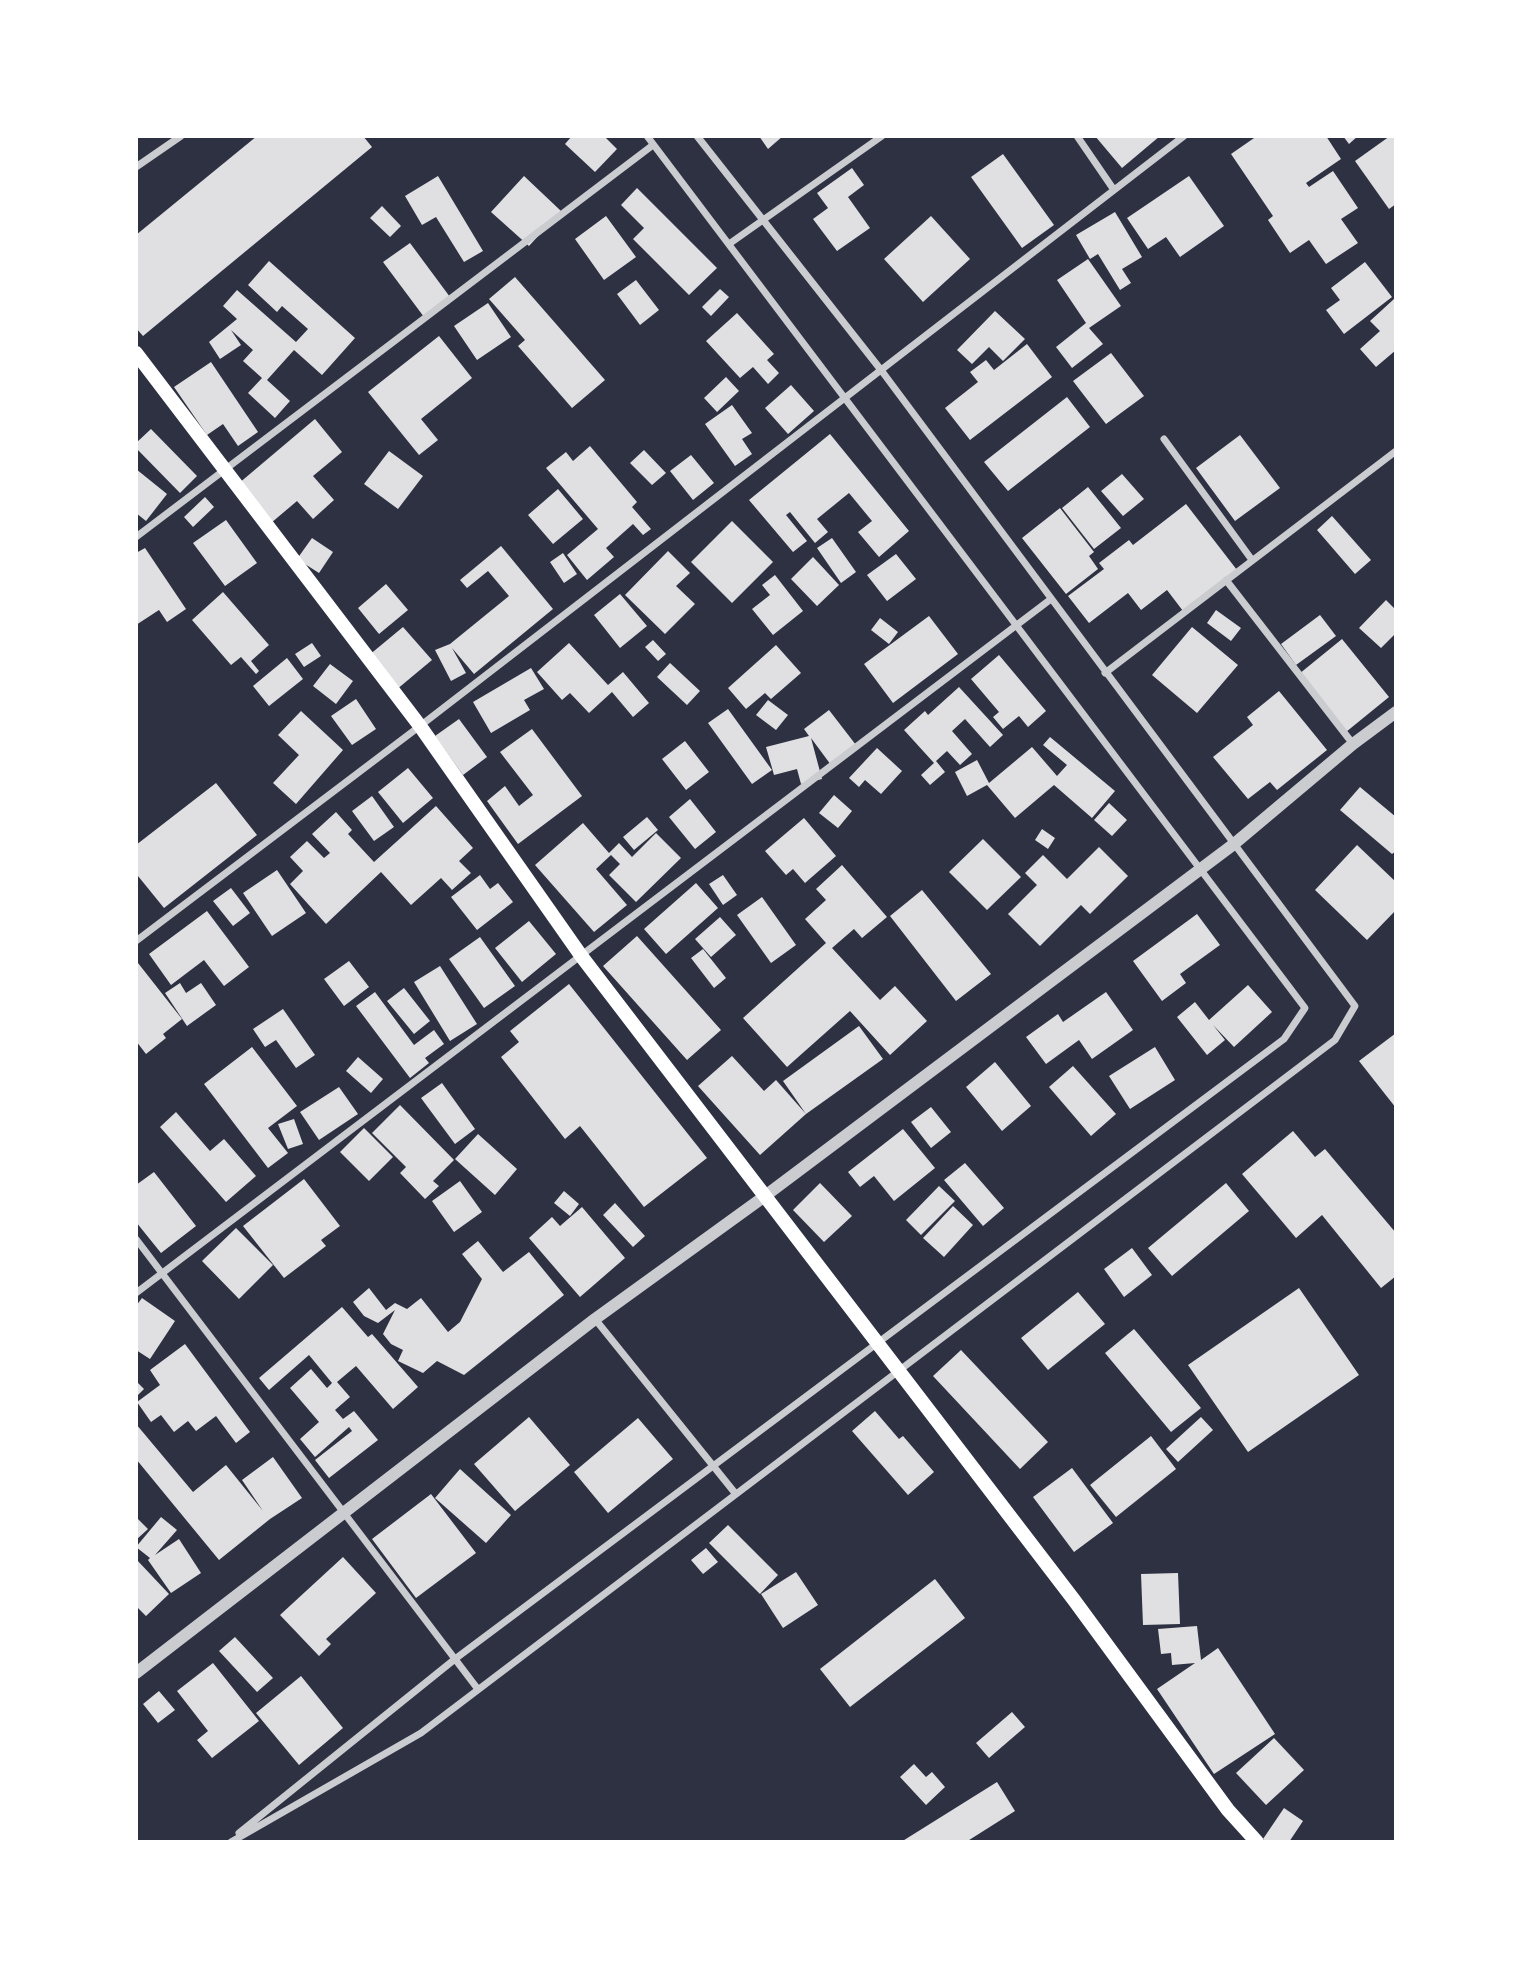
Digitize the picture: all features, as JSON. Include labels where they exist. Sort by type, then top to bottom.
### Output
[{"type":"main road","points":[[136,353],[227,469],[420,726],[582,957],[1074,1600],[1228,1810],[1257,1842]]},
{"type":"street","points":[[136,167],[181,136]]},
{"type":"street","points":[[230,1842],[455,1659],[1284,1040],[1306,1008],[647,136]]},
{"type":"street","points":[[230,1842],[421,1733],[1335,1040],[1355,1006],[881,370],[697,136]]},
{"type":"street","points":[[729,244],[882,136]]},
{"type":"street","points":[[1077,136],[1114,190]]},
{"type":"street","points":[[136,940],[420,726],[1184,136]]},
{"type":"street","points":[[136,537],[653,145]]},
{"type":"street","points":[[1164,439],[1252,560]]},
{"type":"street","points":[[1105,673],[1395,451]]},
{"type":"street","points":[[1226,580],[1353,744]]},
{"type":"street","points":[[136,1293],[1051,599]]},
{"type":"street","points":[[136,1673],[595,1319],[765,1196],[1234,844],[1395,712]]},
{"type":"street","points":[[136,1239],[477,1688]]},
{"type":"street","points":[[595,1319],[735,1493]]},
{"type":"building","points":[[257,136],[363,136],[372,147],[143,336],[136,328],[136,235]]},
{"type":"building","points":[[572,136],[604,136],[617,149],[595,172],[565,144]]},
{"type":"building","points":[[759,136],[783,136],[768,149]]},
{"type":"building","points":[[1095,136],[1160,136],[1122,168]]},
{"type":"building","points":[[1257,136],[1326,136],[1341,159],[1306,183],[1309,187],[1333,171],[1358,208],[1341,219],[1358,243],[1326,264],[1309,240],[1290,253],[1268,220],[1273,216],[1231,154]]},
{"type":"building","points":[[1343,136],[1358,136],[1349,144]]},
{"type":"building","points":[[1390,136],[1396,136],[1396,204],[1389,209],[1355,161]]},
{"type":"building","points":[[1003,154],[1054,225],[1022,248],[971,177]]},
{"type":"building","points":[[852,168],[864,185],[848,197],[870,228],[837,251],[813,219],[828,208],[817,193]]},
{"type":"building","points":[[438,176],[483,251],[464,262],[436,217],[422,225],[405,196]]},
{"type":"building","points":[[524,176],[561,211],[529,246],[491,212]]},
{"type":"building","points":[[1189,176],[1224,226],[1180,257],[1166,237],[1148,249],[1127,218]]},
{"type":"building","points":[[637,188],[717,268],[689,295],[633,239],[644,228],[621,205]]},
{"type":"building","points":[[382,206],[401,226],[390,237],[370,218]]},
{"type":"building","points":[[1115,212],[1142,257],[1122,269],[1131,283],[1120,290],[1098,254],[1090,259],[1076,235]]},
{"type":"building","points":[[606,216],[636,257],[604,280],[575,239]]},
{"type":"building","points":[[931,216],[970,259],[923,302],[884,259]]},
{"type":"building","points":[[410,243],[450,297],[424,317],[383,262]]},
{"type":"building","points":[[1088,259],[1121,306],[1089,328],[1103,344],[1072,368],[1056,347],[1086,323],[1057,280]]},
{"type":"building","points":[[269,261],[355,338],[322,375],[294,350],[267,380],[290,401],[275,418],[248,393],[262,378],[243,361],[253,350],[231,330],[241,345],[220,359],[209,342],[237,319],[223,306],[237,290],[296,342],[308,329],[282,306],[277,312],[248,285]]},
{"type":"building","points":[[1365,262],[1392,297],[1344,334],[1326,310],[1340,300],[1331,288]]},
{"type":"building","points":[[515,277],[605,380],[572,408],[518,346],[525,340],[489,299]]},
{"type":"building","points":[[636,280],[659,310],[640,325],[617,294]]},
{"type":"building","points":[[720,289],[729,297],[711,316],[702,307]]},
{"type":"building","points":[[1394,299],[1396,350],[1376,367],[1360,349],[1380,331],[1370,321]]},
{"type":"building","points":[[488,303],[511,337],[477,360],[454,326]]},
{"type":"building","points":[[995,311],[1025,339],[1003,361],[989,347],[972,364],[957,350]]},
{"type":"building","points":[[737,313],[774,354],[767,360],[779,373],[768,384],[753,367],[740,378],[706,341]]},
{"type":"building","points":[[439,336],[472,378],[421,419],[438,440],[419,455],[368,392]]},
{"type":"building","points":[[1027,344],[1052,377],[970,440],[945,408],[978,382],[970,372],[986,360],[994,370]]},
{"type":"building","points":[[1111,353],[1144,396],[1106,424],[1073,381]]},
{"type":"building","points":[[211,362],[258,432],[238,446],[223,424],[207,435],[174,387]]},
{"type":"building","points":[[726,377],[739,391],[717,412],[704,398]]},
{"type":"building","points":[[791,385],[814,411],[788,434],[765,408]]},
{"type":"building","points":[[1067,397],[1090,427],[1008,491],[984,462]]},
{"type":"building","points":[[732,405],[752,433],[742,439],[752,454],[735,466],[705,424]]},
{"type":"building","points":[[315,419],[342,452],[313,476],[334,500],[313,519],[297,501],[271,523],[238,484]]},
{"type":"building","points":[[151,429],[197,476],[180,493],[136,448],[136,443]]},
{"type":"building","points":[[830,434],[909,531],[879,557],[858,532],[872,521],[849,493],[817,519],[828,532],[815,543],[790,512],[786,515],[807,541],[793,552],[749,500]]},
{"type":"building","points":[[1240,435],[1280,488],[1235,521],[1196,468]]},
{"type":"building","points":[[590,446],[637,502],[632,507],[651,529],[643,535],[633,524],[606,548],[614,557],[587,580],[567,555],[598,529],[546,468],[566,452],[573,461]]},
{"type":"building","points":[[644,450],[666,473],[652,485],[630,463]]},
{"type":"building","points":[[389,451],[423,476],[398,509],[364,484]]},
{"type":"building","points":[[691,455],[714,483],[693,500],[670,471]]},
{"type":"building","points":[[136,469],[167,494],[146,521],[136,513]]},
{"type":"building","points":[[1122,474],[1144,499],[1123,516],[1101,491]]},
{"type":"building","points":[[1088,487],[1121,528],[1094,549],[1062,508]]},
{"type":"building","points":[[558,489],[583,519],[553,544],[528,515]]},
{"type":"building","points":[[205,497],[214,507],[193,527],[184,517]]},
{"type":"building","points":[[1186,504],[1237,570],[1183,611],[1167,590],[1141,610],[1128,593],[1089,623],[1068,596],[1104,569],[1099,563],[1129,540],[1133,545]]},
{"type":"building","points":[[1060,508],[1094,552],[1089,556],[1098,569],[1066,594],[1022,538]]},
{"type":"building","points":[[1332,516],[1371,560],[1355,574],[1317,530]]},
{"type":"building","points":[[226,520],[257,563],[225,586],[193,543]]},
{"type":"building","points":[[732,521],[773,562],[732,603],[691,562]]},
{"type":"building","points":[[312,538],[333,552],[319,573],[297,559]]},
{"type":"building","points":[[832,538],[856,572],[841,583],[817,548]]},
{"type":"building","points":[[501,546],[553,609],[474,674],[452,648],[466,673],[451,681],[435,650],[450,644],[509,596],[488,571],[467,588],[460,580]]},
{"type":"building","points":[[145,548],[186,609],[167,622],[159,610],[136,625],[136,553]]},
{"type":"building","points":[[668,551],[690,573],[676,586],[695,604],[665,634],[625,595]]},
{"type":"building","points":[[563,553],[577,574],[564,583],[550,562]]},
{"type":"building","points":[[896,554],[916,579],[887,601],[867,575]]},
{"type":"building","points":[[813,557],[839,585],[817,606],[791,579]]},
{"type":"building","points":[[775,575],[803,611],[773,635],[752,609],[770,595],[762,585]]},
{"type":"building","points":[[386,584],[408,610],[379,634],[358,608]]},
{"type":"building","points":[[223,592],[269,645],[251,661],[259,671],[256,674],[241,657],[231,665],[192,620]]},
{"type":"building","points":[[620,594],[647,626],[620,648],[594,615]]},
{"type":"building","points":[[1386,600],[1396,610],[1396,633],[1381,648],[1359,628]]},
{"type":"building","points":[[1216,610],[1241,628],[1231,641],[1207,623]]},
{"type":"building","points":[[1320,615],[1336,636],[1296,665],[1281,644]]},
{"type":"building","points":[[929,616],[958,654],[893,703],[864,664]]},
{"type":"building","points":[[880,618],[898,632],[889,644],[871,630]]},
{"type":"building","points":[[403,627],[432,660],[396,690],[368,656]]},
{"type":"building","points":[[1192,627],[1238,665],[1197,713],[1152,675]]},
{"type":"building","points":[[1342,639],[1389,697],[1346,732],[1299,674]]},
{"type":"building","points":[[653,640],[666,654],[658,661],[645,647]]},
{"type":"building","points":[[312,643],[321,656],[304,667],[295,654]]},
{"type":"building","points":[[569,643],[608,685],[623,672],[649,703],[633,717],[612,692],[589,713],[570,693],[562,700],[537,672]]},
{"type":"building","points":[[776,645],[801,673],[771,699],[765,693],[746,709],[728,688]]},
{"type":"building","points":[[999,655],[1046,711],[1028,727],[1019,716],[1003,729],[993,717],[999,712],[971,679]]},
{"type":"building","points":[[287,658],[303,679],[269,706],[253,686]]},
{"type":"building","points":[[670,663],[700,691],[687,705],[657,677]]},
{"type":"building","points":[[330,664],[353,681],[336,704],[313,686]]},
{"type":"building","points":[[531,668],[544,689],[524,700],[530,710],[491,733],[473,702]]},
{"type":"building","points":[[959,687],[1003,735],[990,747],[965,719],[952,731],[972,754],[960,765],[947,751],[936,761],[945,772],[930,785],[921,775],[934,763],[904,730],[925,711],[928,715]]},
{"type":"building","points":[[1279,691],[1327,750],[1277,790],[1270,782],[1248,799],[1213,757],[1253,725],[1247,717]]},
{"type":"building","points":[[356,699],[376,729],[352,745],[331,716]]},
{"type":"building","points":[[768,700],[788,715],[776,730],[756,715]]},
{"type":"building","points":[[728,709],[772,770],[752,784],[708,723]]},
{"type":"building","points":[[829,710],[856,745],[831,765],[811,738],[822,779],[801,784],[797,769],[774,775],[766,747],[809,736],[804,729]]},
{"type":"building","points":[[301,711],[343,750],[296,804],[273,783],[299,755],[278,735]]},
{"type":"building","points":[[459,719],[487,757],[463,775],[435,736]]},
{"type":"building","points":[[532,729],[582,796],[518,844],[487,801],[505,786],[519,806],[533,795],[500,752]]},
{"type":"building","points":[[1050,737],[1115,791],[1092,818],[1054,785],[1015,818],[987,785],[967,796],[955,772],[977,760],[989,783],[1032,747],[1057,776],[1067,765],[1043,745]]},
{"type":"building","points":[[685,741],[709,772],[686,790],[662,759]]},
{"type":"building","points":[[877,748],[902,771],[881,794],[865,780],[859,787],[849,778]]},
{"type":"building","points":[[408,768],[433,798],[403,823],[378,792]]},
{"type":"building","points":[[216,783],[257,835],[164,908],[138,876],[136,845]]},
{"type":"building","points":[[1360,787],[1396,817],[1396,851],[1392,854],[1340,810]]},
{"type":"building","points":[[834,795],[852,811],[838,828],[819,813]]},
{"type":"building","points":[[372,796],[394,827],[374,841],[352,811]]},
{"type":"building","points":[[690,799],[716,832],[695,849],[669,817]]},
{"type":"building","points":[[1109,803],[1127,820],[1112,836],[1094,820]]},
{"type":"building","points":[[436,806],[473,848],[459,861],[471,873],[452,890],[441,878],[411,905],[381,872],[326,924],[290,884],[303,871],[290,857],[307,841],[324,858],[330,853],[312,834],[336,812],[352,830],[348,834],[374,862]]},
{"type":"building","points":[[647,817],[658,830],[634,850],[623,837]]},
{"type":"building","points":[[804,818],[836,856],[805,883],[793,869],[786,875],[765,851]]},
{"type":"building","points":[[583,823],[609,853],[619,843],[632,857],[656,833],[681,858],[636,902],[609,875],[620,864],[611,855],[596,869],[627,905],[594,932],[535,865]]},
{"type":"building","points":[[1042,829],[1055,838],[1048,849],[1035,840]]},
{"type":"building","points":[[983,839],[1021,877],[987,910],[949,872]]},
{"type":"building","points":[[1357,845],[1396,882],[1396,910],[1367,940],[1315,890]]},
{"type":"building","points":[[1099,847],[1128,876],[1090,914],[1081,905],[1040,946],[1008,914],[1037,885],[1025,873],[1043,855],[1067,879]]},
{"type":"building","points":[[842,865],[887,917],[862,938],[854,929],[832,948],[880,1000],[895,986],[927,1021],[890,1055],[850,1011],[787,1067],[743,1018],[826,943],[805,919],[826,900],[816,889]]},
{"type":"building","points":[[277,870],[306,913],[272,936],[243,893]]},
{"type":"building","points":[[480,875],[490,889],[498,883],[513,902],[477,930],[451,897]]},
{"type":"building","points":[[723,875],[737,895],[723,905],[709,884]]},
{"type":"building","points":[[696,883],[718,908],[666,954],[644,929]]},
{"type":"building","points":[[231,888],[250,913],[233,926],[213,901]]},
{"type":"building","points":[[922,890],[991,974],[956,1001],[890,916]]},
{"type":"building","points":[[762,897],[796,945],[771,963],[737,915]]},
{"type":"building","points":[[207,911],[249,967],[224,986],[204,960],[171,985],[149,954]]},
{"type":"building","points":[[1197,914],[1220,945],[1180,974],[1186,983],[1162,1001],[1133,961]]},
{"type":"building","points":[[720,917],[736,935],[711,957],[695,939]]},
{"type":"building","points":[[529,921],[556,954],[522,982],[495,948]]},
{"type":"building","points":[[637,936],[721,1030],[687,1060],[603,966]]},
{"type":"building","points":[[480,937],[515,986],[484,1008],[449,959]]},
{"type":"building","points":[[703,949],[726,978],[714,988],[691,958]]},
{"type":"building","points":[[349,961],[369,987],[344,1006],[324,979]]},
{"type":"building","points":[[138,963],[182,1019],[163,1034],[166,1038],[146,1054],[136,1041]]},
{"type":"building","points":[[440,966],[477,1024],[450,1041],[414,982]]},
{"type":"building","points":[[180,983],[186,993],[201,983],[216,1005],[187,1026],[165,993]]},
{"type":"building","points":[[569,984],[707,1158],[644,1207],[580,1126],[565,1139],[501,1057],[519,1042],[510,1031]]},
{"type":"building","points":[[1248,985],[1272,1012],[1234,1047],[1213,1025],[1225,1040],[1207,1055],[1177,1017],[1195,1002],[1209,1020]]},
{"type":"building","points":[[404,988],[430,1021],[414,1034],[387,1001]]},
{"type":"building","points":[[375,992],[414,1045],[434,1030],[444,1044],[425,1058],[429,1063],[410,1078],[356,1006]]},
{"type":"building","points":[[1106,992],[1133,1030],[1092,1059],[1079,1040],[1046,1064],[1026,1037],[1058,1014],[1063,1022]]},
{"type":"building","points":[[283,1009],[315,1055],[296,1068],[276,1040],[265,1047],[253,1029]]},
{"type":"building","points":[[859,1026],[883,1059],[806,1114],[783,1081]]},
{"type":"building","points":[[1396,1033],[1396,1108],[1359,1061]]},
{"type":"building","points":[[252,1047],[297,1106],[268,1128],[288,1153],[268,1168],[204,1084]]},
{"type":"building","points":[[1155,1047],[1175,1080],[1130,1109],[1109,1076]]},
{"type":"building","points":[[732,1056],[764,1091],[776,1080],[806,1114],[760,1155],[698,1086]]},
{"type":"building","points":[[358,1057],[383,1079],[371,1093],[346,1071]]},
{"type":"building","points":[[995,1062],[1031,1106],[1002,1131],[966,1087]]},
{"type":"building","points":[[1073,1066],[1116,1114],[1091,1136],[1049,1087]]},
{"type":"building","points":[[442,1083],[475,1129],[455,1144],[421,1098]]},
{"type":"building","points":[[339,1087],[358,1114],[319,1140],[300,1112]]},
{"type":"building","points":[[400,1105],[454,1160],[433,1181],[439,1186],[425,1199],[400,1173],[406,1167],[372,1133]]},
{"type":"building","points":[[931,1107],[951,1132],[931,1148],[911,1122]]},
{"type":"building","points":[[176,1112],[210,1151],[224,1139],[256,1176],[226,1202],[160,1127]]},
{"type":"building","points":[[294,1119],[303,1144],[288,1149],[278,1124]]},
{"type":"building","points":[[364,1128],[393,1157],[369,1181],[340,1152]]},
{"type":"building","points":[[903,1129],[935,1168],[894,1201],[874,1176],[860,1187],[848,1172]]},
{"type":"building","points":[[1293,1131],[1315,1157],[1325,1149],[1396,1233],[1396,1276],[1381,1288],[1322,1215],[1296,1238],[1242,1174]]},
{"type":"building","points":[[478,1134],[517,1169],[495,1195],[455,1159]]},
{"type":"building","points":[[965,1163],[1004,1208],[983,1226],[944,1180]]},
{"type":"building","points":[[154,1172],[196,1226],[161,1253],[136,1222],[136,1185]]},
{"type":"building","points":[[304,1179],[340,1226],[321,1240],[326,1246],[284,1278],[243,1226]]},
{"type":"building","points":[[460,1181],[482,1212],[454,1232],[432,1201]]},
{"type":"building","points":[[820,1183],[852,1216],[824,1242],[793,1210]]},
{"type":"building","points":[[1226,1183],[1249,1211],[1172,1276],[1148,1248]]},
{"type":"building","points":[[939,1186],[955,1201],[921,1235],[906,1220]]},
{"type":"building","points":[[564,1191],[579,1204],[570,1216],[554,1203]]},
{"type":"building","points":[[615,1203],[645,1236],[633,1247],[603,1215]]},
{"type":"building","points":[[953,1206],[973,1225],[944,1257],[923,1238]]},
{"type":"building","points":[[582,1207],[625,1258],[580,1297],[529,1238],[552,1217],[560,1226]]},
{"type":"building","points":[[236,1228],[273,1265],[239,1299],[202,1261]]},
{"type":"building","points":[[478,1241],[503,1272],[529,1252],[564,1295],[464,1375],[437,1361],[423,1373],[398,1361],[403,1350],[391,1344],[383,1334],[395,1310],[378,1323],[364,1316],[353,1302],[369,1288],[386,1310],[395,1303],[407,1309],[421,1298],[448,1332],[460,1322],[482,1279],[462,1254]]},
{"type":"building","points":[[1132,1248],[1152,1275],[1124,1297],[1104,1269]]},
{"type":"building","points":[[1299,1288],[1359,1375],[1248,1452],[1188,1365]]},
{"type":"building","points":[[1078,1292],[1105,1324],[1048,1370],[1021,1338]]},
{"type":"building","points":[[142,1298],[175,1321],[150,1359],[136,1350],[136,1306]]},
{"type":"building","points":[[342,1307],[368,1337],[372,1334],[418,1387],[393,1409],[356,1366],[337,1382],[350,1397],[335,1410],[343,1419],[354,1411],[378,1440],[329,1478],[315,1460],[352,1431],[349,1427],[315,1457],[300,1439],[319,1422],[290,1388],[311,1369],[327,1388],[332,1383],[309,1355],[269,1390],[259,1378]]},
{"type":"building","points":[[1134,1329],[1201,1408],[1171,1432],[1105,1353]]},
{"type":"building","points":[[185,1344],[250,1432],[236,1443],[216,1416],[196,1431],[188,1421],[174,1432],[161,1415],[151,1422],[137,1402],[160,1385],[150,1370]]},
{"type":"building","points":[[961,1350],[1048,1442],[1020,1469],[933,1376]]},
{"type":"building","points":[[136,1381],[144,1389],[136,1397]]},
{"type":"building","points":[[875,1411],[899,1439],[903,1436],[934,1472],[908,1495],[852,1431]]},
{"type":"building","points":[[529,1417],[570,1465],[515,1511],[474,1464]]},
{"type":"building","points":[[1201,1417],[1213,1430],[1178,1462],[1166,1449]]},
{"type":"building","points":[[638,1418],[673,1459],[608,1513],[574,1472]]},
{"type":"building","points":[[136,1424],[193,1492],[226,1465],[263,1511],[242,1480],[273,1457],[302,1498],[270,1519],[219,1560],[136,1459]]},
{"type":"building","points":[[1151,1436],[1176,1469],[1116,1517],[1090,1485]]},
{"type":"building","points":[[1072,1468],[1113,1523],[1074,1552],[1033,1497]]},
{"type":"building","points":[[460,1469],[511,1515],[486,1543],[435,1498]]},
{"type":"building","points":[[431,1494],[476,1553],[416,1598],[372,1539]]},
{"type":"building","points":[[136,1517],[148,1529],[136,1540]]},
{"type":"building","points":[[161,1517],[177,1530],[155,1555],[179,1539],[201,1573],[171,1593],[148,1560],[150,1558],[136,1547]]},
{"type":"building","points":[[728,1525],[778,1575],[760,1594],[709,1543]]},
{"type":"building","points":[[706,1548],[718,1562],[703,1574],[691,1560]]},
{"type":"building","points":[[343,1557],[376,1593],[326,1639],[331,1644],[319,1656],[280,1615]]},
{"type":"building","points":[[136,1559],[169,1594],[146,1616],[136,1606]]},
{"type":"building","points":[[796,1572],[818,1605],[783,1628],[761,1594]]},
{"type":"building","points":[[1178,1573],[1180,1624],[1143,1625],[1141,1574]]},
{"type":"building","points":[[935,1579],[965,1618],[850,1707],[820,1669]]},
{"type":"building","points":[[1197,1626],[1201,1660],[1218,1648],[1275,1734],[1214,1774],[1157,1689],[1195,1663],[1172,1665],[1171,1653],[1161,1654],[1158,1629]]},
{"type":"building","points":[[235,1637],[273,1678],[257,1692],[219,1651]]},
{"type":"building","points":[[213,1663],[259,1721],[212,1758],[197,1740],[208,1731],[177,1691]]},
{"type":"building","points":[[301,1676],[343,1728],[299,1765],[256,1713]]},
{"type":"building","points":[[159,1691],[175,1710],[158,1723],[143,1704]]},
{"type":"building","points":[[1012,1712],[1025,1727],[989,1758],[976,1743]]},
{"type":"building","points":[[1274,1738],[1304,1770],[1266,1805],[1236,1773]]},
{"type":"building","points":[[914,1764],[926,1777],[932,1772],[945,1787],[926,1805],[900,1777]]},
{"type":"building","points":[[997,1782],[1015,1811],[966,1842],[901,1842]]},
{"type":"building","points":[[1284,1808],[1303,1821],[1289,1842],[1267,1842],[1263,1839]]}]
